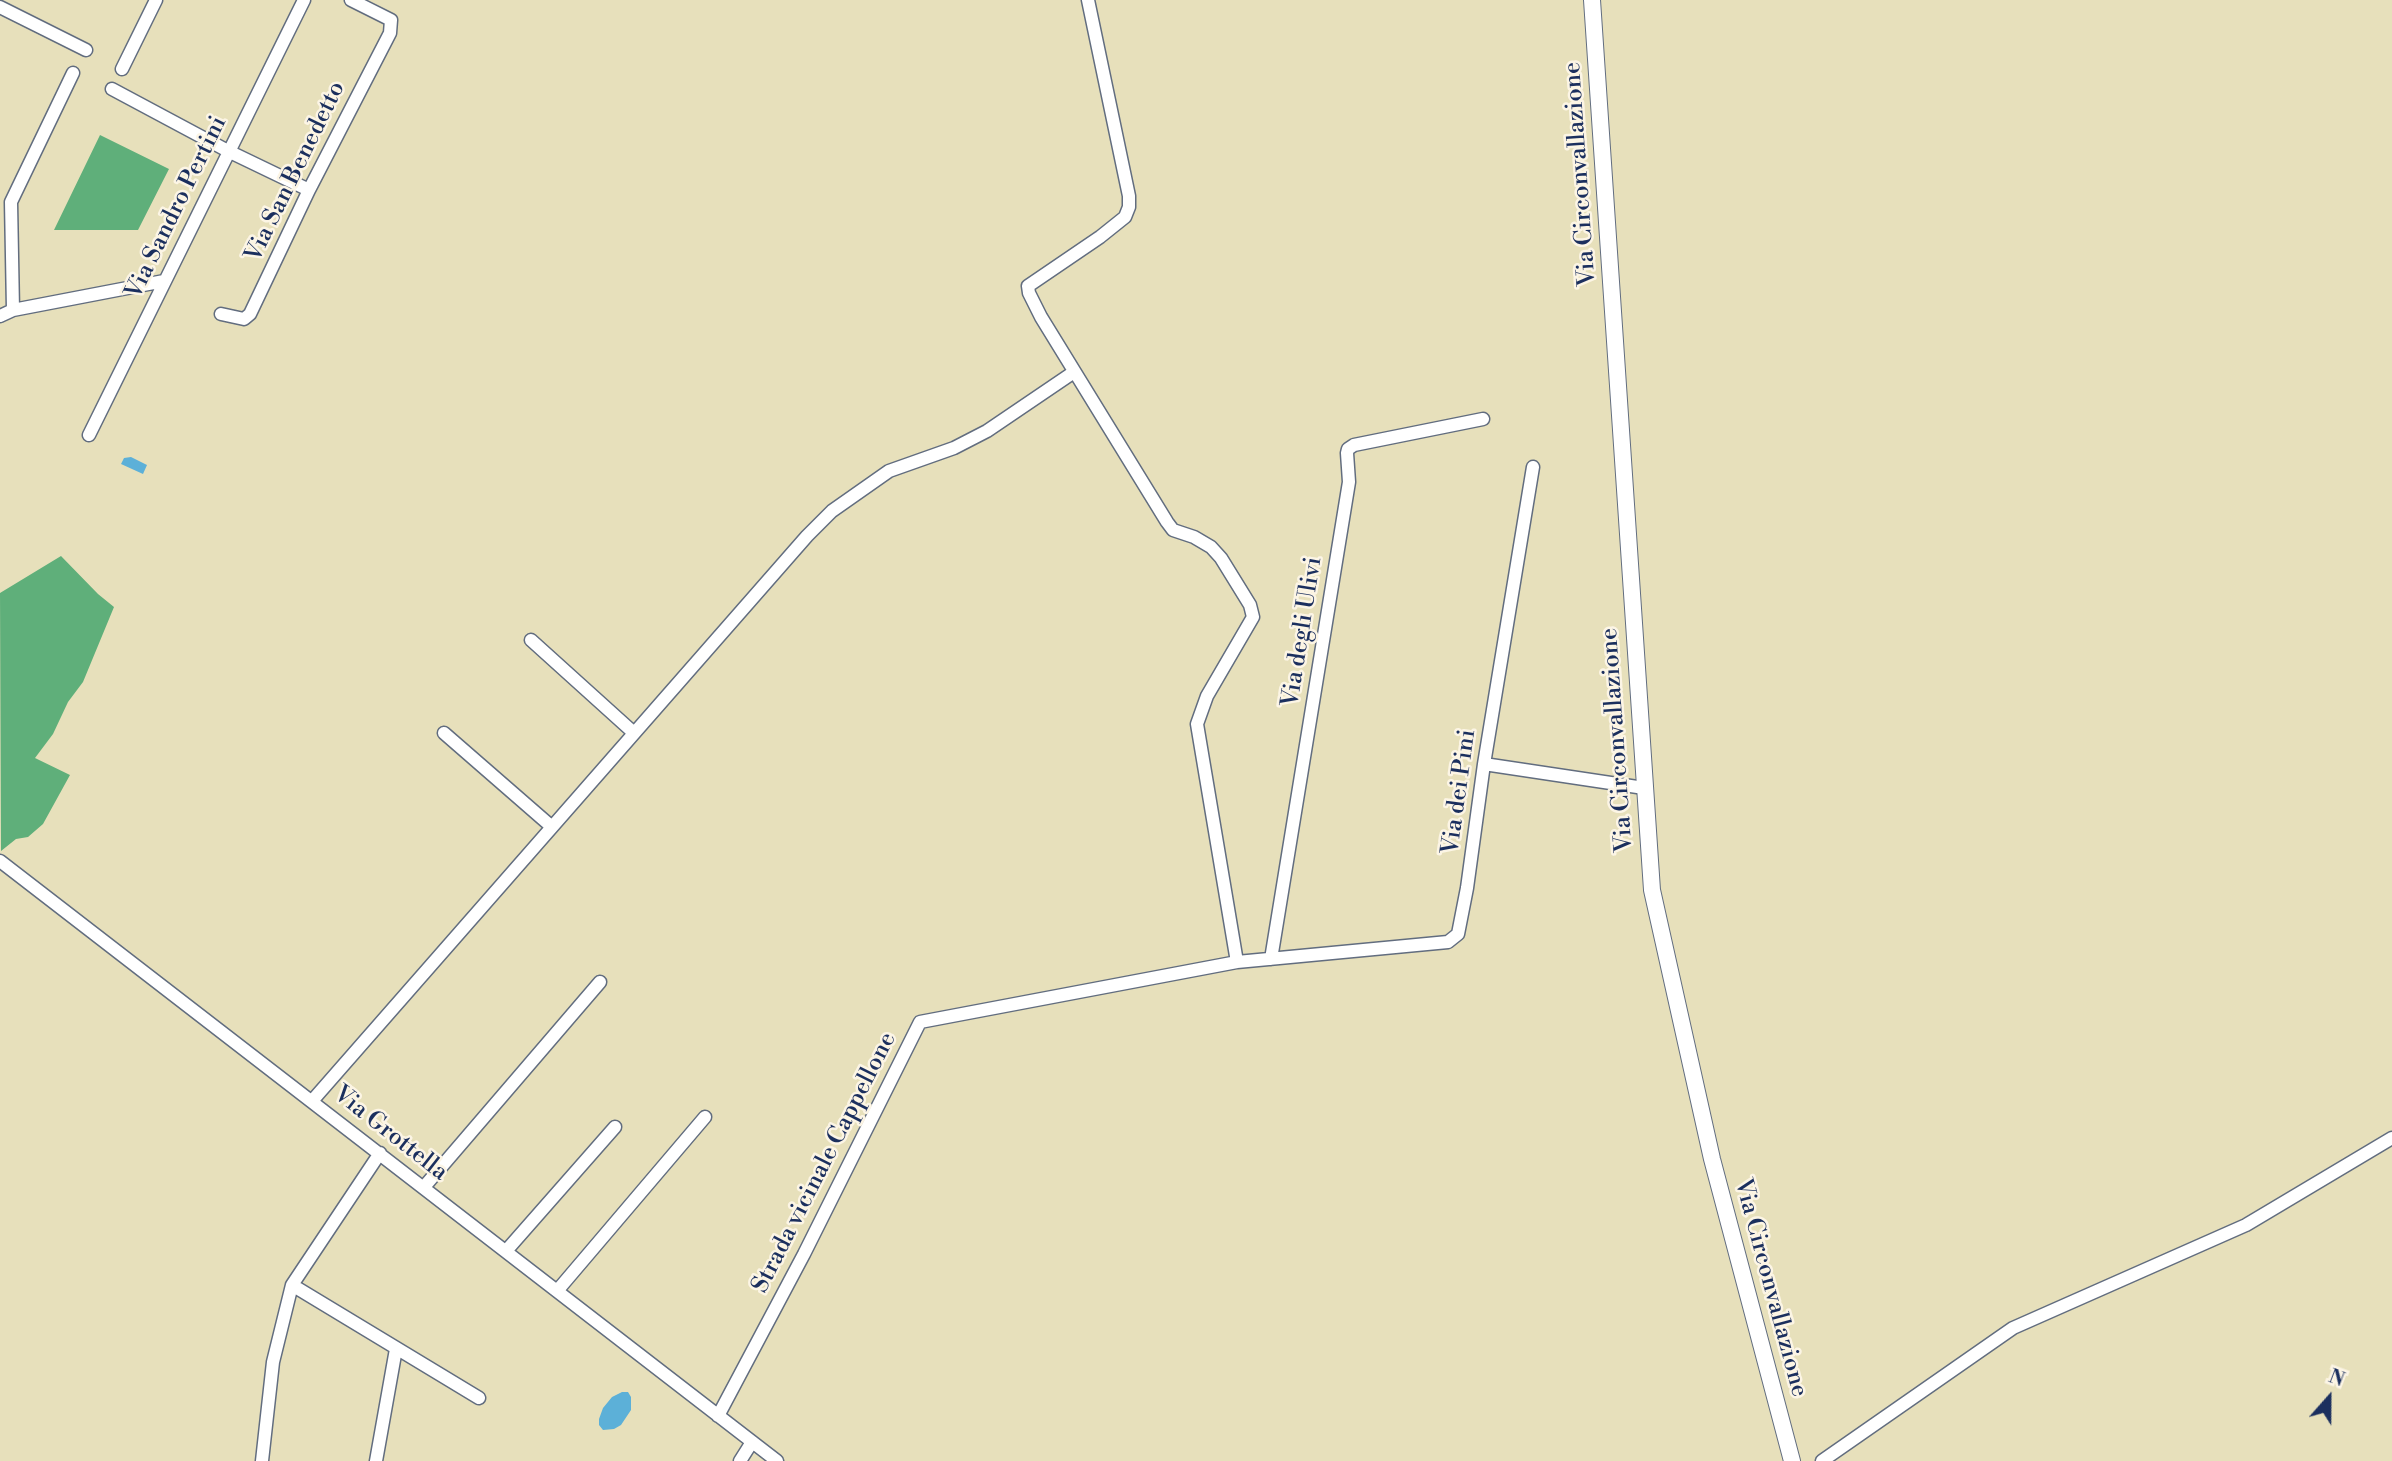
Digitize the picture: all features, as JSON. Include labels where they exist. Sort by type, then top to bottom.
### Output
[{"type":"main road","name":"Via Circonvallazione","points":[[1592,0],[1652,890],[1712,1160],[1792,1461]]},
{"type":"street","points":[[122,69],[156,0]]},
{"type":"street","name":"Via Sandro Pertini","points":[[89,435],[304,0]]},
{"type":"street","name":"Via San Benedetto","points":[[221,314],[244,318],[250,314],[309,190],[390,33],[391,20],[351,0]]},
{"type":"street","points":[[1088,0],[1129,196],[1129,207],[1125,217],[1100,237],[1028,286],[1029,293],[1074,372],[1167,522],[1173,530],[1195,537],[1211,547],[1222,558],[1250,605],[1253,617],[1207,696],[1197,724],[1237,962]]},
{"type":"street","points":[[0,7],[86,50]]},
{"type":"street","points":[[13,310],[5,199],[73,73]]},
{"type":"street","points":[[112,89],[228,151],[309,190]]},
{"type":"street","points":[[0,316],[13,310],[164,281]]},
{"type":"street","points":[[312,1101],[807,536],[832,511],[889,471],[954,448],[987,431],[1074,372]]},
{"type":"street","name":"Via degli Ulivi","points":[[1271,959],[1349,482],[1348,449],[1354,444],[1483,419]]},
{"type":"street","name":"Via dei Pini","points":[[1271,959],[1448,942],[1458,934],[1533,467]]},
{"type":"street","points":[[531,640],[634,733]]},
{"type":"street","points":[[444,733],[552,827]]},
{"type":"street","points":[[1484,764],[1644,788]]},
{"type":"street","name":"Via Grottella","points":[[0,861],[777,1461]]},
{"type":"street","name":"Strada vicinale Cappellone","points":[[718,1416],[804,1254],[920,1022],[1237,962],[1271,959]]},
{"type":"street","points":[[424,1187],[600,982]]},
{"type":"street","points":[[557,1291],[705,1117]]},
{"type":"street","points":[[506,1251],[615,1127]]},
{"type":"street","points":[[1822,1461],[2012,1328],[2246,1226],[2392,1138]]},
{"type":"street","points":[[262,1461],[273,1362],[292,1285],[380,1153]]},
{"type":"street","points":[[292,1285],[479,1398]]},
{"type":"street","points":[[376,1461],[396,1349]]},
{"type":"street","points":[[740,1461],[752,1442]]},
{"type":"green space","points":[[100,135],[169,169],[138,230],[54,230]]},
{"type":"green space","points":[[61,556],[114,607],[83,682],[68,702],[53,734],[35,758],[70,775],[43,824],[28,837],[16,839],[1,851],[0,593]]},
{"type":"water","points":[[131,457],[147,465],[143,474],[121,464],[124,458]]},
{"type":"water","points":[[628,1392],[631,1397],[631,1410],[621,1425],[603,1430],[599,1419],[603,1408],[612,1397]]}]
